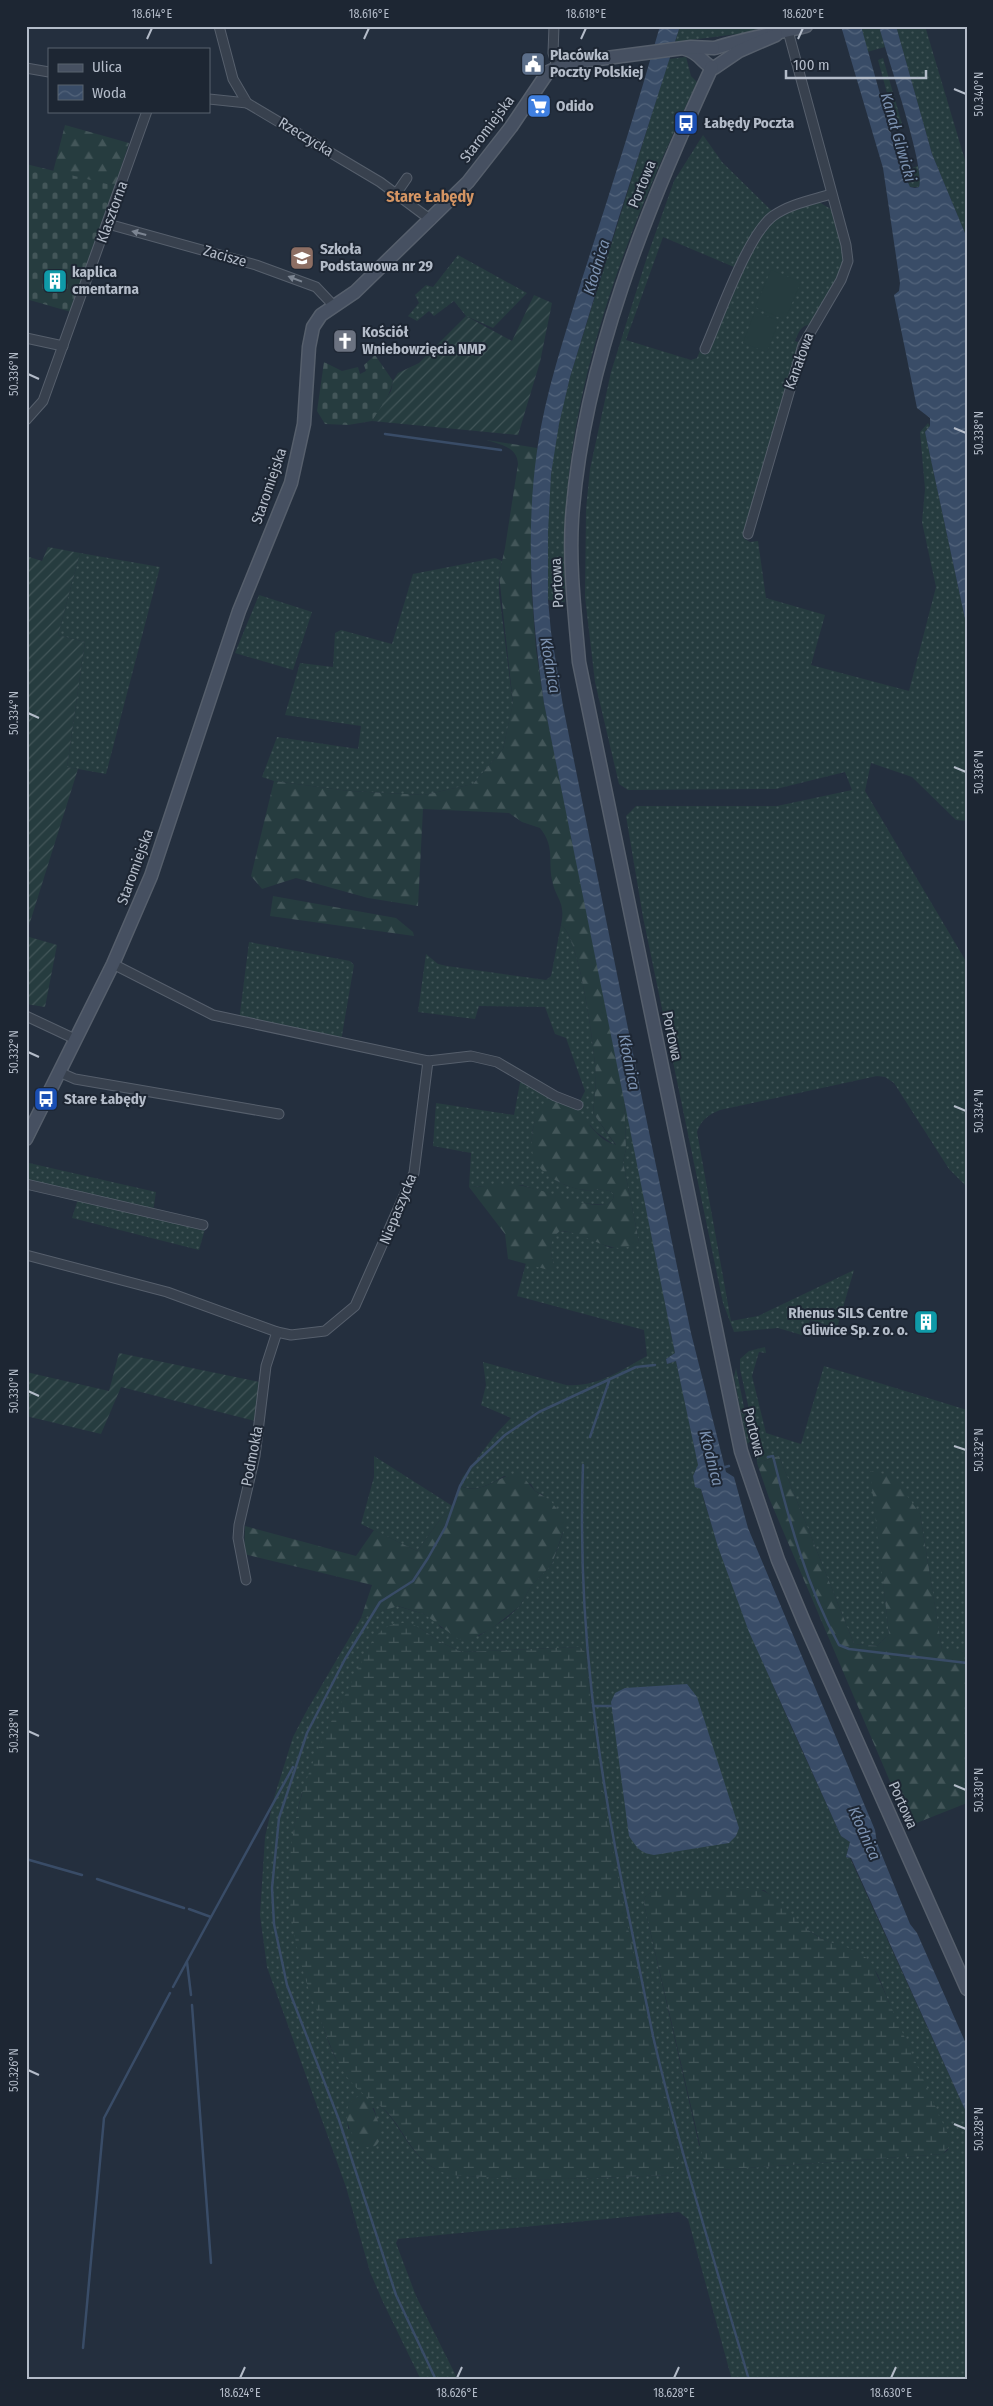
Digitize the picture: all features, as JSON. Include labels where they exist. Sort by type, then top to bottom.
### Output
[{"type":"street","name":"Rzeczycka","points":[[219,26],[233,79],[240,95],[247,103],[329,150],[396,194],[431,220]]},
{"type":"street","points":[[554,26],[553,53],[557,67],[568,63],[697,47],[714,48],[722,52],[724,60]]},
{"type":"street","points":[[683,49],[691,50],[708,64],[719,66],[724,60],[748,46],[806,26]]},
{"type":"street","points":[[708,64],[706,52],[714,48],[749,38],[782,33]]},
{"type":"street","name":"Kanałowa","points":[[748,534],[802,345],[841,280],[848,261],[846,245],[782,33]]},
{"type":"street","name":"Portowa","points":[[708,64],[650,205],[632,258],[589,404],[580,449],[572,520],[574,610],[579,662],[741,1451],[772,1542],[804,1622],[967,1989]]},
{"type":"street","name":"Staromiejska","points":[[26,1139],[113,964],[150,876],[226,646],[291,483],[304,424],[311,332],[318,317],[355,292],[468,182],[511,127],[548,72],[557,67]]},
{"type":"street","points":[[26,68],[48,72]]},
{"type":"street","points":[[210,99],[247,103]]},
{"type":"street","name":"Klasztorna","points":[[26,420],[43,401],[148,112]]},
{"type":"street","points":[[396,194],[407,178]]},
{"type":"street","points":[[705,349],[752,242],[763,225],[787,208],[831,194]]},
{"type":"street","name":"Zacisze","points":[[108,224],[256,265],[316,287],[334,306]]},
{"type":"street","points":[[26,338],[63,346]]},
{"type":"street","points":[[113,964],[213,1016],[428,1061],[471,1056],[497,1062],[555,1096],[578,1105]]},
{"type":"street","points":[[26,1016],[75,1039]]},
{"type":"street","name":"Niepaszycka","points":[[26,1255],[167,1292],[277,1332],[291,1335],[325,1331],[355,1306],[414,1173],[428,1061]]},
{"type":"street","points":[[59,1072],[88,1082],[279,1114]]},
{"type":"street","points":[[26,1184],[203,1225]]},
{"type":"street","name":"Podmokła","points":[[246,1580],[238,1538],[239,1525],[255,1456],[266,1366],[277,1332]]},
{"type":"green space","points":[[680,26],[760,26],[756,30],[745,33],[675,42]]},
{"type":"green space","points":[[861,26],[879,26],[885,47],[867,52]]},
{"type":"green space","points":[[896,26],[925,26],[967,167],[967,238],[932,154]]},
{"type":"green space","points":[[686,57],[691,76],[697,82],[674,131],[632,232],[597,336],[584,388],[567,496],[565,602],[548,600],[549,490],[556,438],[570,377],[669,59]]},
{"type":"green space","points":[[883,58],[902,124],[896,126],[878,60]]},
{"type":"green space","points":[[65,125],[129,143],[115,186],[53,172]]},
{"type":"green space","points":[[703,135],[722,162],[778,217],[817,201],[831,209],[844,246],[843,267],[835,287],[811,324],[801,330],[795,341],[800,343],[743,538],[750,542],[758,541],[766,598],[825,615],[811,665],[909,691],[936,587],[922,522],[925,489],[920,432],[928,423],[930,426],[925,432],[967,628],[967,821],[956,820],[912,777],[871,763],[865,791],[967,963],[967,1187],[949,1169],[894,1083],[885,1077],[877,1076],[720,1110],[706,1118],[697,1132],[731,1321],[758,1316],[854,1270],[837,1328],[810,1320],[805,1336],[778,1328],[734,1332],[723,1303],[643,917],[626,816],[636,806],[777,806],[852,790],[845,772],[776,789],[628,790],[619,784],[595,682],[585,597],[586,509],[590,469],[611,372],[647,257],[674,181]],"holes":[[[663,237],[734,267],[697,358],[691,360],[626,340]]]},
{"type":"green space","points":[[26,164],[115,186],[71,312],[26,299]]},
{"type":"green space","points":[[918,166],[919,187],[910,187],[903,171]]},
{"type":"green space","points":[[458,255],[527,293],[493,328],[466,316],[454,301],[434,316],[429,311],[417,321],[408,316],[419,303],[415,295],[426,285],[433,287]]},
{"type":"green space","points":[[771,270],[801,282],[785,320],[755,307]]},
{"type":"green space","points":[[534,295],[552,303],[540,362],[518,435],[372,421],[391,391],[393,381],[398,373],[419,363],[466,316],[512,341]]},
{"type":"green space","points":[[755,311],[779,321],[767,352],[743,343]]},
{"type":"green space","points":[[375,355],[393,381],[382,407],[372,421],[348,425],[325,424],[317,411],[324,362],[342,371],[358,367],[360,374],[366,371],[364,365]]},
{"type":"green space","points":[[487,440],[537,448],[531,583],[536,650],[544,703],[624,1093],[626,1149],[623,1162],[639,1242],[629,1247],[619,1248],[570,1232],[560,1231],[555,1235],[551,1245],[556,1272],[508,1259],[505,1234],[469,1187],[517,1185],[595,1205],[607,1205],[613,1199],[614,1194],[607,1190],[579,1189],[559,1182],[541,1169],[533,1155],[532,1139],[535,1120],[543,1104],[549,1100],[567,1103],[582,1115],[607,1142],[616,1145],[593,1113],[596,1074],[585,994],[574,949],[568,934],[561,925],[562,911],[552,880],[548,841],[540,828],[522,822],[509,813],[423,809],[418,906],[368,898],[296,878],[262,889],[251,876],[274,781],[349,791],[424,795],[473,784],[503,749],[513,703],[499,575],[518,464],[515,454],[511,450],[503,445]]},
{"type":"green space","points":[[48,547],[80,553],[58,635],[85,642],[67,767],[78,769],[26,935],[26,556],[42,561]]},
{"type":"green space","points":[[80,553],[160,567],[106,774],[67,767],[85,642],[58,635]]},
{"type":"green space","points":[[495,558],[502,561],[499,575],[499,593],[513,704],[503,749],[473,784],[424,795],[349,791],[274,781],[262,777],[277,737],[358,749],[361,726],[285,715],[300,663],[333,667],[335,633],[341,630],[392,644],[413,574]]},
{"type":"green space","points":[[259,595],[312,612],[293,670],[235,653]]},
{"type":"green space","points":[[273,896],[396,918],[413,932],[414,936],[270,916]]},
{"type":"green space","points":[[561,925],[568,934],[574,949],[585,994],[596,1074],[593,1113],[616,1146],[596,1132],[590,1125],[536,1118],[532,1132],[532,1145],[534,1156],[547,1174],[557,1181],[583,1190],[610,1191],[614,1194],[613,1199],[607,1205],[578,1203],[522,1185],[469,1187],[471,1153],[433,1146],[436,1103],[514,1115],[522,1072],[557,1092],[580,1101],[585,1091],[566,1038],[555,1034],[545,1007],[479,1006],[475,1019],[418,1012],[426,954],[438,964],[447,966],[546,980],[551,976]]},
{"type":"green space","points":[[26,936],[57,945],[45,1007],[26,1004]]},
{"type":"green space","points":[[249,942],[350,961],[354,965],[341,1041],[239,1021]]},
{"type":"green space","points":[[624,1093],[675,1353],[666,1359],[667,1364],[676,1361],[699,1465],[696,1472],[725,1566],[780,1702],[841,1836],[850,1842],[846,1857],[850,1858],[967,2114],[967,2380],[732,2380],[688,2219],[679,2212],[398,2239],[396,2243],[416,2296],[458,2380],[421,2380],[370,2272],[346,2187],[267,1967],[260,1915],[265,1837],[274,1798],[293,1737],[361,1618],[397,1606],[424,1614],[435,1620],[441,1628],[479,1636],[507,1618],[520,1606],[531,1586],[552,1564],[563,1533],[543,1495],[535,1491],[531,1484],[504,1476],[478,1488],[460,1486],[454,1507],[462,1478],[495,1435],[511,1418],[481,1405],[486,1385],[483,1362],[566,1385],[578,1385],[599,1381],[647,1356],[644,1330],[517,1296],[526,1263],[555,1271],[551,1244],[552,1239],[560,1231],[576,1233],[611,1248],[639,1242],[623,1162],[626,1149]],"holes":[[[420,1628],[442,1643],[462,1652],[580,1647],[586,1653],[592,1716],[611,1841],[635,1965],[678,2151],[669,2175],[533,2179],[465,2176],[443,2172],[434,2168],[418,2155],[389,2115],[350,2078],[333,2053],[309,1990],[295,1935],[290,1879],[295,1823],[302,1793]],[[655,1889],[764,1890],[816,1935],[857,1952],[864,1957],[878,1975],[948,2150],[943,2154],[719,2170],[699,2145],[644,1904],[645,1897]],[[374,2108],[379,2126],[348,2129],[347,2111]]]},
{"type":"green space","points":[[29,1163],[156,1192],[153,1212],[26,1181]]},
{"type":"green space","points":[[78,1199],[205,1229],[199,1250],[72,1218]]},
{"type":"green space","points":[[765,1347],[766,1353],[759,1352],[752,1376],[766,1433],[801,1444],[824,1366],[967,1410],[967,1652],[942,1650],[920,1514],[871,1472],[889,1634],[877,1646],[854,1644],[779,1456],[757,1463],[756,1441],[740,1369],[740,1359],[749,1351]]},
{"type":"green space","points":[[119,1353],[264,1383],[259,1422],[121,1387],[101,1434],[26,1416],[26,1372],[109,1391]]},
{"type":"green space","points":[[736,1368],[751,1441],[747,1444],[734,1377]]},
{"type":"green space","points":[[374,1456],[454,1507],[442,1517],[417,1551],[361,1524],[374,1477]]},
{"type":"green space","points":[[779,1456],[854,1644],[877,1646],[889,1634],[870,1471],[893,1476],[920,1514],[942,1649],[967,1652],[967,1803],[909,1826],[769,1498],[757,1463]]},
{"type":"green space","points":[[515,1474],[523,1477],[535,1491],[550,1500],[563,1517],[565,1526],[552,1564],[531,1586],[520,1606],[491,1629],[469,1640],[458,1639],[424,1614],[398,1606],[361,1618],[372,1585],[244,1554],[245,1526],[356,1556],[374,1530],[417,1551],[442,1517],[454,1507],[460,1486],[468,1488],[482,1487]]},
{"type":"green space","points":[[396,1623],[410,1623],[442,1643],[462,1652],[580,1647],[586,1653],[592,1716],[611,1841],[636,1965],[678,2151],[678,2166],[670,2175],[530,2179],[463,2176],[442,2172],[417,2154],[387,2112],[355,2086],[345,2075],[336,2059],[304,1974],[294,1934],[290,1895],[290,1857],[296,1819],[306,1781],[321,1743],[372,1643],[383,1630]]},
{"type":"green space","points":[[756,1888],[773,1897],[809,1931],[824,1940],[859,1953],[872,1964],[949,2137],[951,2144],[943,2154],[719,2170],[708,2164],[703,2158],[644,1904],[645,1897],[655,1889]]},
{"type":"green space","points":[[362,2095],[378,2120],[380,2135],[379,2142],[375,2146],[368,2147],[361,2144],[349,2128],[348,2108],[352,2100]]},
{"type":"water","name":"Kłodnica","points":[[660,26],[680,26],[570,377],[559,424],[551,474],[548,532],[548,600],[551,632],[563,706],[644,1108],[691,1333],[726,1472],[734,1477],[748,1528],[875,1830],[877,1843],[910,1924],[917,1933],[967,2046],[967,2114],[851,1858],[846,1857],[850,1842],[841,1836],[749,1632],[718,1547],[701,1489],[695,1487],[693,1476],[698,1465],[676,1361],[667,1364],[666,1359],[675,1353],[544,703],[533,609],[531,546],[533,483],[537,451],[550,386],[562,343]]},
{"type":"water","points":[[841,26],[861,26],[899,162],[910,187],[915,188],[919,187],[920,176],[917,158],[879,26],[896,26],[932,154],[967,238],[967,628],[925,432],[930,426],[930,418],[917,408],[894,295],[899,291],[900,283],[883,168]]},
{"type":"water","points":[[687,1684],[697,1697],[739,1828],[736,1836],[729,1843],[654,1855],[649,1854],[639,1849],[629,1836],[611,1702],[615,1693],[625,1688]]},
{"type":"waterway","points":[[385,434],[501,450]]},
{"type":"waterway","points":[[436,2380],[396,2295],[339,2120],[287,1985],[274,1924],[272,1888],[279,1818],[307,1733],[345,1659],[380,1602],[413,1581],[446,1526],[460,1486],[471,1467],[505,1435],[539,1412],[636,1367],[655,1365]]},
{"type":"waterway","points":[[590,1437],[609,1381]]},
{"type":"waterway","points":[[768,1457],[773,1456],[792,1529],[808,1577],[839,1645],[849,1649],[967,1663]]},
{"type":"waterway","points":[[583,1465],[582,1523],[586,1636],[607,1804],[653,2036],[675,2123],[749,2380]]},
{"type":"waterway","name":"Kłodnica","points":[[722,1468],[729,1466]]},
{"type":"waterway","points":[[593,1706],[611,1706]]},
{"type":"waterway","points":[[189,1909],[211,1917],[293,1767]]},
{"type":"waterway","points":[[26,1859],[82,1875]]},
{"type":"waterway","points":[[97,1879],[184,1908]]},
{"type":"waterway","points":[[173,1987],[211,1917]]},
{"type":"waterway","points":[[187,1962],[191,1995]]},
{"type":"waterway","points":[[83,2348],[104,2118],[170,1993]]},
{"type":"waterway","points":[[192,2005],[211,2263]]},
{"type":"place","name":"Placówka Poczty Polskiej","points":[[533,64]]},
{"type":"place","name":"Odido","points":[[539,106]]},
{"type":"place","name":"Łabędy Poczta","points":[[686,123]]},
{"type":"place","name":"Szkoła Podstawowa nr 29","points":[[302,258]]},
{"type":"place","name":"kaplica cmentarna","points":[[55,281]]},
{"type":"place","name":"Kościół Wniebowzięcia NMP","points":[[345,341]]},
{"type":"place","name":"Stare Łabędy","points":[[46,1099]]},
{"type":"place","name":"Rhenus SILS Centre Gliwice Sp. z o. o.","points":[[926,1322]]},
{"type":"district","name":"Stare Łabędy","points":[[430,196]]},
{"type":"water label","name":"Kanał Gliwicki","points":[[899,137]]}]
